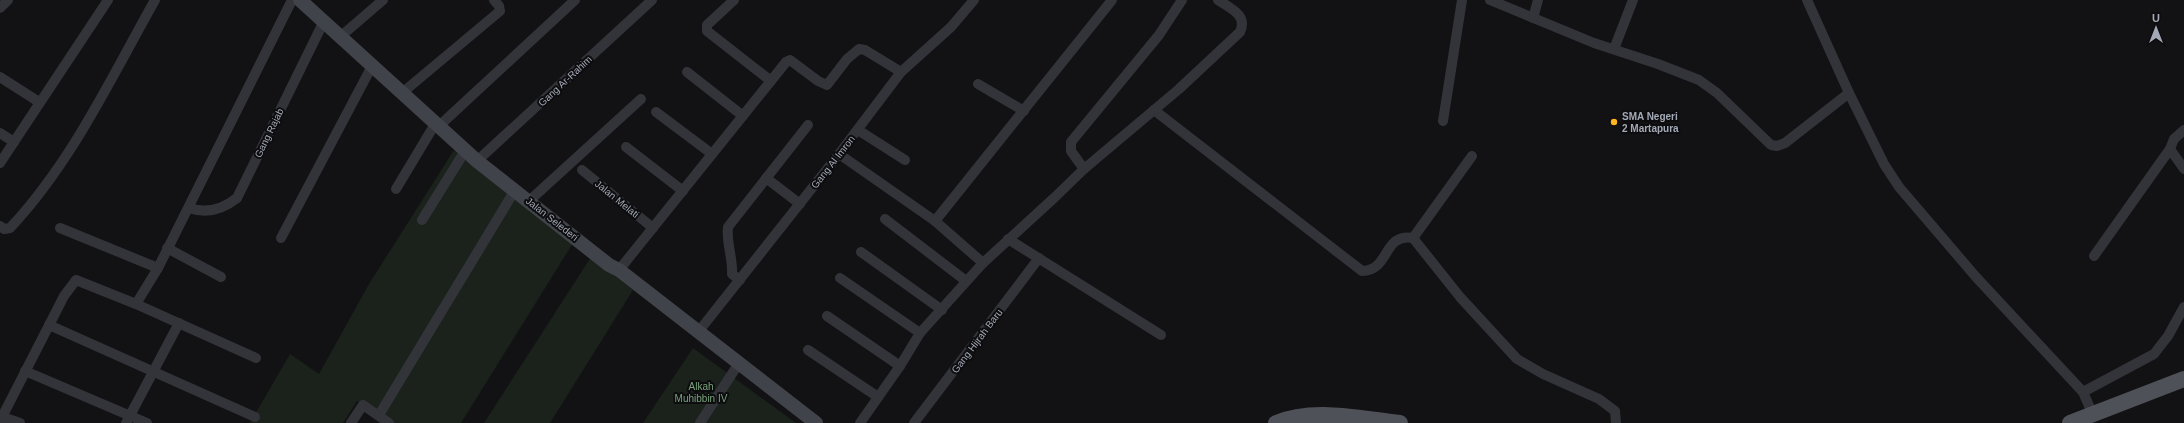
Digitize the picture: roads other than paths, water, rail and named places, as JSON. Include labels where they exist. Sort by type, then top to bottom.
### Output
[{"type":"main road","points":[[2070,423],[2184,379]]},
{"type":"main road","points":[[1276,423],[1300,415],[1400,423]]},
{"type":"street","points":[[0,8],[8,0]]},
{"type":"street","points":[[0,163],[108,0]]},
{"type":"street","points":[[0,226],[4,229],[10,228],[46,187],[103,94],[155,0]]},
{"type":"street","points":[[136,304],[158,268],[189,208],[292,0]]},
{"type":"street","name":"Jalan Selederi","points":[[300,0],[477,161],[609,265],[619,270],[700,330],[813,422]]},
{"type":"street","points":[[340,37],[383,0]]},
{"type":"street","points":[[402,93],[500,11],[499,6],[494,0]]},
{"type":"street","points":[[396,189],[437,125],[575,0]]},
{"type":"street","name":"Gang Ar-Rahim","points":[[477,161],[652,0]]},
{"type":"street","points":[[734,0],[707,25],[707,31],[771,80]]},
{"type":"street","name":"Gang Al Imron","points":[[700,330],[840,154],[901,72],[951,27],[974,0]]},
{"type":"street","points":[[935,221],[1024,112],[1112,0]]},
{"type":"street","points":[[1084,169],[1071,151],[1071,142],[1160,35],[1182,0]]},
{"type":"street","points":[[860,423],[900,366],[920,333],[942,310],[982,263],[1084,169],[1154,110],[1240,32],[1243,22],[1241,16],[1218,0]]},
{"type":"street","points":[[1443,121],[1462,0]]},
{"type":"street","points":[[1490,0],[1533,18],[1699,80],[1717,93],[1771,145],[1776,146],[1785,143],[1849,94]]},
{"type":"street","points":[[1533,18],[1538,0]]},
{"type":"street","points":[[1614,49],[1633,0]]},
{"type":"street","points":[[1807,0],[1849,94],[1884,164],[1899,187],[1976,277],[2083,392],[2093,415]]},
{"type":"street","name":"Gang Rajab","points":[[189,208],[200,212],[212,211],[227,206],[237,198],[324,21]]},
{"type":"street","points":[[619,270],[786,62],[790,60],[827,86],[847,59],[859,49],[865,50],[901,72]]},
{"type":"street","points":[[281,238],[372,66]]},
{"type":"street","points":[[687,72],[742,116]]},
{"type":"street","points":[[0,77],[39,102]]},
{"type":"street","points":[[978,84],[1024,112]]},
{"type":"street","points":[[529,201],[641,99]]},
{"type":"street","points":[[1154,110],[1362,271],[1369,271],[1379,266],[1386,252],[1397,240],[1406,237],[1413,238],[1460,297],[1517,359],[1543,374],[1599,399],[1615,411],[1616,423]]},
{"type":"street","points":[[656,112],[712,154]]},
{"type":"street","points":[[740,280],[732,274],[733,260],[727,236],[728,226],[808,125]]},
{"type":"street","points":[[858,130],[905,160]]},
{"type":"street","points":[[2094,256],[2170,148],[2174,139],[2184,130]]},
{"type":"street","points":[[0,133],[14,142]]},
{"type":"street","points":[[626,147],[682,191]]},
{"type":"street","points":[[2170,148],[2184,169]]},
{"type":"street","points":[[422,220],[465,151]]},
{"type":"street","points":[[840,154],[935,221],[982,263]]},
{"type":"street","points":[[1413,238],[1472,156]]},
{"type":"street","name":"Jalan Melati","points":[[582,170],[653,228]]},
{"type":"street","points":[[766,178],[800,204]]},
{"type":"street","points":[[379,415],[514,190]]},
{"type":"street","points":[[886,219],[966,281]]},
{"type":"street","points":[[60,228],[158,268]]},
{"type":"street","points":[[1008,239],[1161,335]]},
{"type":"street","points":[[167,248],[221,277]]},
{"type":"street","points":[[861,252],[942,310]]},
{"type":"street","name":"Gang Hijrah Baru","points":[[914,423],[1039,258]]},
{"type":"street","points":[[840,278],[920,333]]},
{"type":"street","points":[[20,423],[1,417],[71,284],[76,280],[136,304],[256,358]]},
{"type":"street","points":[[2083,392],[2154,354],[2168,336],[2184,307]]},
{"type":"street","points":[[827,316],[900,366]]},
{"type":"street","points":[[128,419],[179,323]]},
{"type":"street","points":[[49,326],[255,416]]},
{"type":"street","points":[[808,350],[878,397]]},
{"type":"street","points":[[700,423],[740,363]]},
{"type":"street","points":[[25,371],[128,419],[147,423]]},
{"type":"street","points":[[351,423],[363,405],[389,423]]},
{"type":"place","name":"SMA Negeri 2 Martapura","points":[[1614,122]]},
{"type":"park label","name":"Alkah Muhibbin IV","points":[[701,392]]}]
